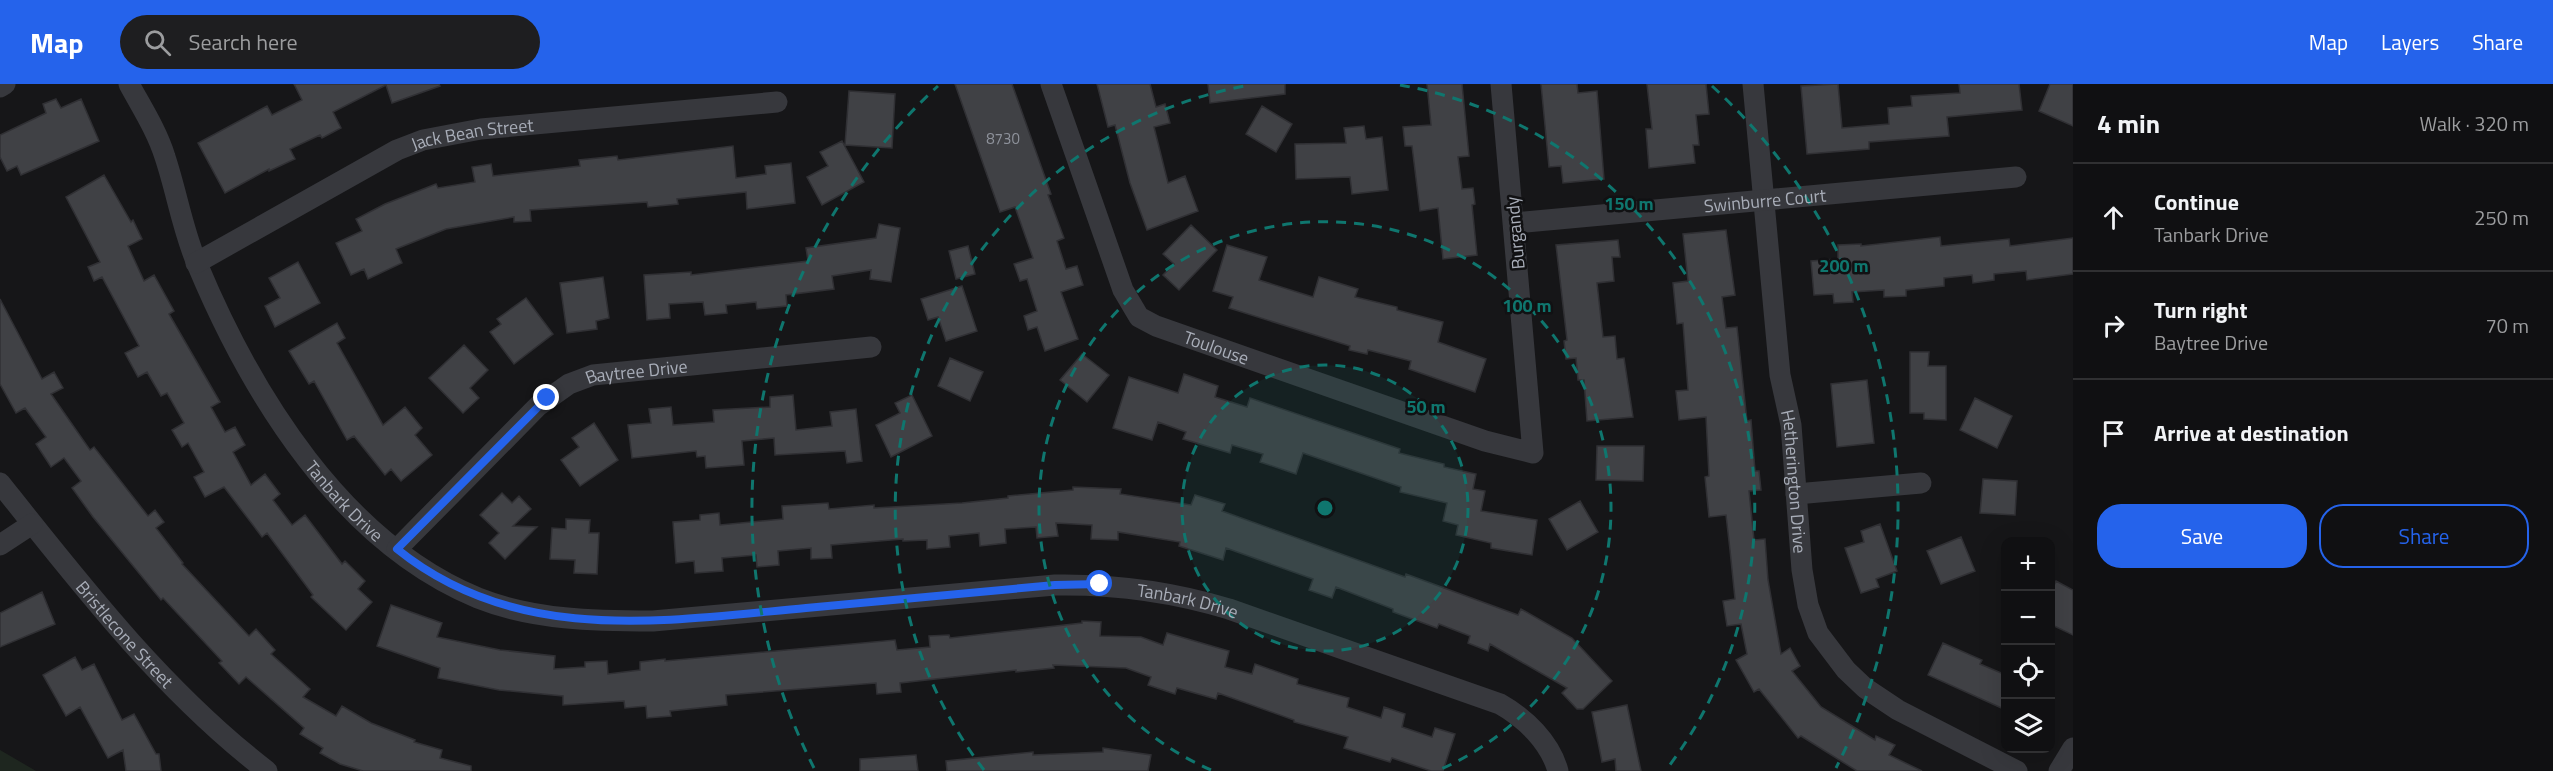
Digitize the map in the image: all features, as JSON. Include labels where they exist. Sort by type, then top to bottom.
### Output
[{"type":"street","points":[[0,87],[5,84]]},
{"type":"street","name":"Tanbark Drive","points":[[129,84],[164,154],[196,263],[232,343],[289,438],[368,525],[436,576],[479,598],[511,608],[598,621],[700,618],[1055,585],[1100,584],[1144,588],[1188,596],[1228,609],[1500,704],[1519,715],[1541,738],[1558,771]]},
{"type":"street","name":"Toulouse","points":[[1051,84],[1123,290],[1139,317],[1156,326],[1485,441],[1533,453]]},
{"type":"street","name":"Burgandy","points":[[1501,84],[1533,453]]},
{"type":"street","name":"Hetherington Drive","points":[[1753,84],[1780,375],[1791,425],[1802,570],[1808,605],[1818,633],[1833,655],[1865,688],[1898,710],[2017,771]]},
{"type":"street","name":"Jack Bean Street","points":[[196,263],[397,150],[423,140],[481,129],[777,102]]},
{"type":"street","name":"Swinburre Court","points":[[1514,223],[2016,177]]},
{"type":"street","name":"Baytree Drive","points":[[397,549],[538,406],[569,384],[592,375],[872,347]]},
{"type":"street","name":"Bristlecone Street","points":[[0,483],[32,524],[175,690],[258,768]]},
{"type":"street","points":[[1796,494],[1922,483]]},
{"type":"street","points":[[0,545],[32,524]]},
{"type":"street","points":[[2059,771],[2073,748]]},
{"type":"shaded area","points":[[0,750],[36,771],[0,771]]},
{"type":"building","points":[[294,84],[439,84],[440,86],[392,103],[386,85],[333,112],[341,128],[322,138],[320,135],[290,149],[295,159],[269,171],[269,169],[225,193],[198,143],[267,106],[272,115],[302,100]]},
{"type":"building","points":[[955,84],[1012,84],[1064,238],[1057,241],[1066,269],[1077,266],[1083,285],[1061,292],[1078,339],[1045,351],[1037,327],[1028,330],[1024,316],[1037,311],[1027,279],[1020,281],[1014,264],[1033,258],[1015,207],[1000,212]]},
{"type":"building","points":[[1097,84],[1150,84],[1156,107],[1165,104],[1170,123],[1154,127],[1168,183],[1185,176],[1198,211],[1147,230],[1130,183],[1115,125],[1108,127]]},
{"type":"building","points":[[1208,84],[1285,84],[1285,94],[1210,103]]},
{"type":"building","points":[[1427,84],[1462,84],[1469,156],[1458,157],[1462,189],[1473,188],[1475,204],[1472,205],[1477,255],[1443,259],[1438,208],[1420,211],[1412,146],[1405,146],[1403,127],[1431,125]]},
{"type":"building","points":[[1541,84],[1577,84],[1578,93],[1597,91],[1604,179],[1563,183],[1561,166],[1549,167]]},
{"type":"building","points":[[1647,84],[1706,84],[1709,114],[1696,115],[1699,145],[1693,145],[1695,163],[1649,168],[1646,129],[1652,129]]},
{"type":"building","points":[[1838,84],[1842,128],[1889,124],[1888,108],[1912,106],[1911,96],[1960,93],[1959,84],[2019,84],[2022,110],[1947,117],[1949,136],[1869,142],[1869,149],[1807,154],[1801,86]]},
{"type":"building","points":[[2050,84],[2073,84],[2073,126],[2039,111]]},
{"type":"building","points":[[849,91],[895,94],[892,148],[845,145]]},
{"type":"building","points":[[56,99],[61,108],[81,99],[99,141],[21,175],[17,166],[7,171],[0,157],[0,135],[46,113],[43,104]]},
{"type":"building","points":[[1262,106],[1292,124],[1276,152],[1246,134]]},
{"type":"building","points":[[1364,126],[1366,139],[1382,137],[1388,190],[1352,194],[1350,177],[1296,179],[1295,144],[1346,143],[1344,128]]},
{"type":"building","points":[[842,141],[864,182],[822,205],[807,177],[828,166],[820,152]]},
{"type":"building","points":[[733,146],[736,178],[766,174],[765,166],[791,163],[795,203],[747,209],[746,192],[677,199],[678,204],[648,207],[647,202],[530,210],[531,221],[514,222],[514,217],[446,229],[396,249],[402,263],[368,279],[364,269],[351,275],[336,243],[362,231],[356,219],[385,204],[436,184],[438,188],[475,182],[472,167],[491,164],[493,176],[580,166],[579,160],[617,156],[618,160]]},
{"type":"building","points":[[104,175],[131,222],[133,220],[142,239],[128,246],[144,281],[154,275],[174,311],[169,314],[220,402],[211,407],[225,432],[235,427],[245,445],[233,452],[251,485],[265,474],[280,494],[273,500],[292,525],[305,515],[342,564],[345,561],[365,581],[358,589],[372,602],[346,630],[311,597],[313,595],[267,533],[262,537],[224,487],[205,497],[194,477],[204,472],[188,443],[182,447],[172,430],[184,423],[167,393],[161,396],[147,372],[138,377],[125,353],[139,346],[102,277],[94,281],[88,267],[100,262],[66,197]]},
{"type":"building","points":[[879,224],[900,228],[891,282],[870,279],[871,270],[832,276],[834,289],[786,295],[787,306],[757,309],[756,302],[726,305],[727,313],[705,315],[703,302],[669,304],[670,318],[647,320],[644,275],[691,272],[691,275],[808,261],[806,248],[876,238]]},
{"type":"building","points":[[1191,225],[1217,250],[1179,290],[1163,275],[1174,264],[1163,254]]},
{"type":"building","points":[[1726,230],[1735,295],[1722,297],[1726,328],[1737,327],[1747,421],[1751,420],[1755,471],[1759,471],[1761,490],[1749,491],[1754,540],[1765,539],[1768,580],[1781,654],[1790,648],[1800,666],[1792,671],[1821,707],[1875,740],[1876,736],[1895,745],[1889,755],[1922,771],[1857,771],[1801,736],[1798,738],[1759,689],[1754,692],[1736,660],[1747,654],[1741,624],[1727,626],[1723,601],[1735,599],[1726,515],[1709,517],[1705,477],[1709,476],[1706,417],[1679,420],[1676,391],[1688,390],[1683,323],[1677,324],[1673,283],[1688,281],[1683,234]]},
{"type":"building","points":[[1940,237],[1941,246],[2009,239],[2010,246],[2073,238],[2073,274],[2027,280],[2026,271],[1994,274],[1994,280],[1973,283],[1972,275],[1944,278],[1944,286],[1906,290],[1906,296],[1884,297],[1884,290],[1852,292],[1853,302],[1834,303],[1833,294],[1814,295],[1811,261],[1838,259],[1838,245],[1861,244],[1861,246]]},
{"type":"building","points":[[1618,240],[1620,257],[1612,257],[1614,281],[1597,283],[1603,337],[1615,336],[1617,359],[1624,358],[1633,417],[1587,421],[1584,380],[1578,380],[1576,358],[1566,359],[1564,341],[1567,340],[1556,245]]},
{"type":"building","points":[[1227,245],[1267,257],[1259,280],[1313,297],[1319,277],[1358,289],[1355,297],[1397,307],[1397,310],[1443,322],[1438,342],[1486,359],[1475,392],[1409,369],[1411,361],[1368,350],[1367,354],[1349,350],[1350,346],[1229,308],[1233,297],[1213,291]]},
{"type":"building","points":[[968,246],[975,274],[956,279],[949,251]]},
{"type":"building","points":[[298,262],[320,303],[275,327],[265,306],[280,298],[269,278]]},
{"type":"building","points":[[603,277],[609,318],[596,321],[597,329],[567,333],[560,283]]},
{"type":"building","points":[[962,286],[977,331],[946,341],[938,317],[928,320],[921,299]]},
{"type":"building","points":[[526,298],[553,334],[514,364],[490,332],[501,324],[497,319]]},
{"type":"building","points":[[0,299],[42,379],[54,372],[63,388],[51,394],[90,450],[94,447],[148,516],[155,510],[164,522],[156,528],[182,564],[249,636],[256,629],[275,650],[271,654],[310,689],[303,697],[336,716],[342,706],[371,723],[415,740],[414,742],[442,750],[440,758],[471,766],[471,771],[363,771],[340,764],[320,753],[323,748],[300,734],[304,728],[246,677],[239,684],[219,663],[222,661],[163,598],[161,600],[93,517],[72,488],[81,481],[64,458],[51,467],[36,444],[46,437],[25,408],[16,413],[0,384]]},
{"type":"building","points":[[337,323],[345,338],[337,343],[383,425],[405,407],[422,428],[415,435],[432,455],[401,481],[391,469],[385,475],[354,436],[347,440],[314,381],[309,384],[289,351]]},
{"type":"building","points":[[464,345],[488,370],[470,388],[479,398],[463,413],[429,378]]},
{"type":"building","points":[[1910,352],[1929,352],[1928,366],[1946,366],[1946,420],[1924,419],[1924,413],[1910,413]]},
{"type":"building","points":[[1082,354],[1109,375],[1087,402],[1060,380]]},
{"type":"building","points":[[950,358],[983,372],[970,401],[938,386]]},
{"type":"building","points":[[1184,374],[1218,386],[1215,397],[1247,407],[1250,398],[1400,449],[1399,453],[1476,474],[1473,489],[1485,491],[1481,511],[1537,520],[1532,555],[1491,548],[1491,543],[1456,535],[1458,525],[1443,521],[1447,503],[1400,492],[1401,487],[1303,453],[1296,474],[1260,462],[1263,454],[1232,445],[1230,453],[1183,439],[1186,432],[1158,422],[1152,440],[1113,428],[1129,377],[1178,393]]},
{"type":"building","points":[[1867,380],[1874,443],[1837,447],[1831,384]]},
{"type":"building","points":[[793,395],[796,430],[832,426],[830,412],[856,409],[862,461],[847,463],[845,451],[775,455],[774,438],[742,441],[744,465],[706,468],[705,456],[697,457],[696,451],[632,458],[628,425],[651,423],[649,409],[671,407],[673,425],[714,422],[713,410],[770,407],[770,397]]},
{"type":"building","points":[[912,395],[932,436],[891,457],[876,425],[900,413],[895,403]]},
{"type":"building","points":[[1975,398],[2012,416],[1997,448],[1960,430]]},
{"type":"building","points":[[594,423],[618,460],[580,486],[561,460],[579,447],[572,438]]},
{"type":"building","points":[[1597,446],[1644,446],[1643,481],[1596,480]]},
{"type":"building","points":[[1983,479],[2017,481],[2015,515],[1980,513]]},
{"type":"building","points":[[1073,487],[1121,489],[1120,494],[1191,505],[1195,495],[1225,504],[1222,511],[1405,577],[1406,574],[1518,615],[1521,609],[1572,638],[1612,681],[1583,709],[1577,709],[1562,693],[1567,688],[1490,644],[1488,651],[1468,643],[1470,636],[1439,624],[1437,628],[1336,587],[1332,598],[1309,590],[1313,579],[1226,548],[1223,560],[1179,546],[1180,542],[1118,532],[1118,540],[1091,539],[1092,525],[1056,523],[1058,536],[1037,538],[1036,527],[1005,529],[1006,543],[980,546],[979,533],[949,536],[950,547],[927,549],[927,540],[903,541],[903,539],[831,545],[832,558],[811,559],[811,548],[778,551],[779,565],[757,567],[756,555],[722,558],[723,571],[695,573],[694,561],[676,563],[673,522],[700,520],[700,515],[719,513],[720,525],[783,519],[782,506],[828,503],[829,509],[874,505],[874,508],[962,503],[1073,490]]},
{"type":"building","points":[[502,493],[512,503],[519,496],[531,509],[513,526],[537,527],[505,559],[489,543],[499,533],[480,515]]},
{"type":"building","points":[[1580,501],[1598,532],[1567,550],[1549,519]]},
{"type":"building","points":[[566,519],[590,520],[589,533],[599,533],[597,574],[574,573],[575,560],[550,559],[552,528],[566,529]]},
{"type":"building","points":[[1880,524],[1897,571],[1876,579],[1879,587],[1861,593],[1845,548],[1864,542],[1861,531]]},
{"type":"building","points":[[1961,537],[1975,571],[1941,584],[1927,551]]},
{"type":"building","points":[[2056,581],[2073,590],[2073,635],[2055,626]]},
{"type":"building","points":[[42,592],[55,624],[0,647],[0,613]]},
{"type":"building","points":[[391,605],[442,623],[437,637],[500,650],[555,656],[554,669],[585,667],[585,662],[607,661],[608,674],[640,670],[640,662],[665,659],[665,661],[895,640],[897,650],[930,647],[929,636],[949,635],[950,638],[1082,623],[1082,621],[1101,622],[1100,636],[1141,637],[1163,645],[1167,633],[1229,651],[1225,667],[1252,674],[1255,664],[1298,679],[1297,684],[1349,698],[1347,707],[1381,718],[1384,707],[1405,714],[1402,727],[1432,737],[1435,728],[1455,734],[1443,771],[1431,771],[1392,758],[1390,762],[1344,748],[1348,737],[1294,722],[1294,720],[1218,693],[1216,699],[1177,688],[1175,694],[1148,685],[1151,677],[1126,668],[1053,665],[1054,668],[900,683],[901,692],[877,694],[876,683],[726,695],[727,705],[670,711],[671,716],[647,718],[646,706],[625,708],[624,701],[563,705],[563,696],[499,690],[438,678],[440,668],[377,646]]},
{"type":"building","points":[[1943,643],[1982,660],[1980,664],[2001,673],[2001,708],[1928,675]]},
{"type":"building","points":[[75,657],[82,670],[94,664],[122,720],[134,714],[156,754],[159,754],[161,771],[126,771],[123,750],[108,758],[80,707],[66,716],[43,675]]},
{"type":"building","points":[[1627,705],[1641,771],[1616,771],[1615,759],[1602,762],[1592,712]]},
{"type":"building","points":[[1103,748],[1151,755],[1148,771],[947,771],[946,761],[1033,752],[1033,755],[1103,752]]},
{"type":"building","points":[[916,755],[918,771],[860,771],[860,759]]},
{"type":"route","points":[[547,398],[397,549],[436,576],[479,598],[511,608],[598,621],[700,618],[1055,585],[1100,584]]}]
